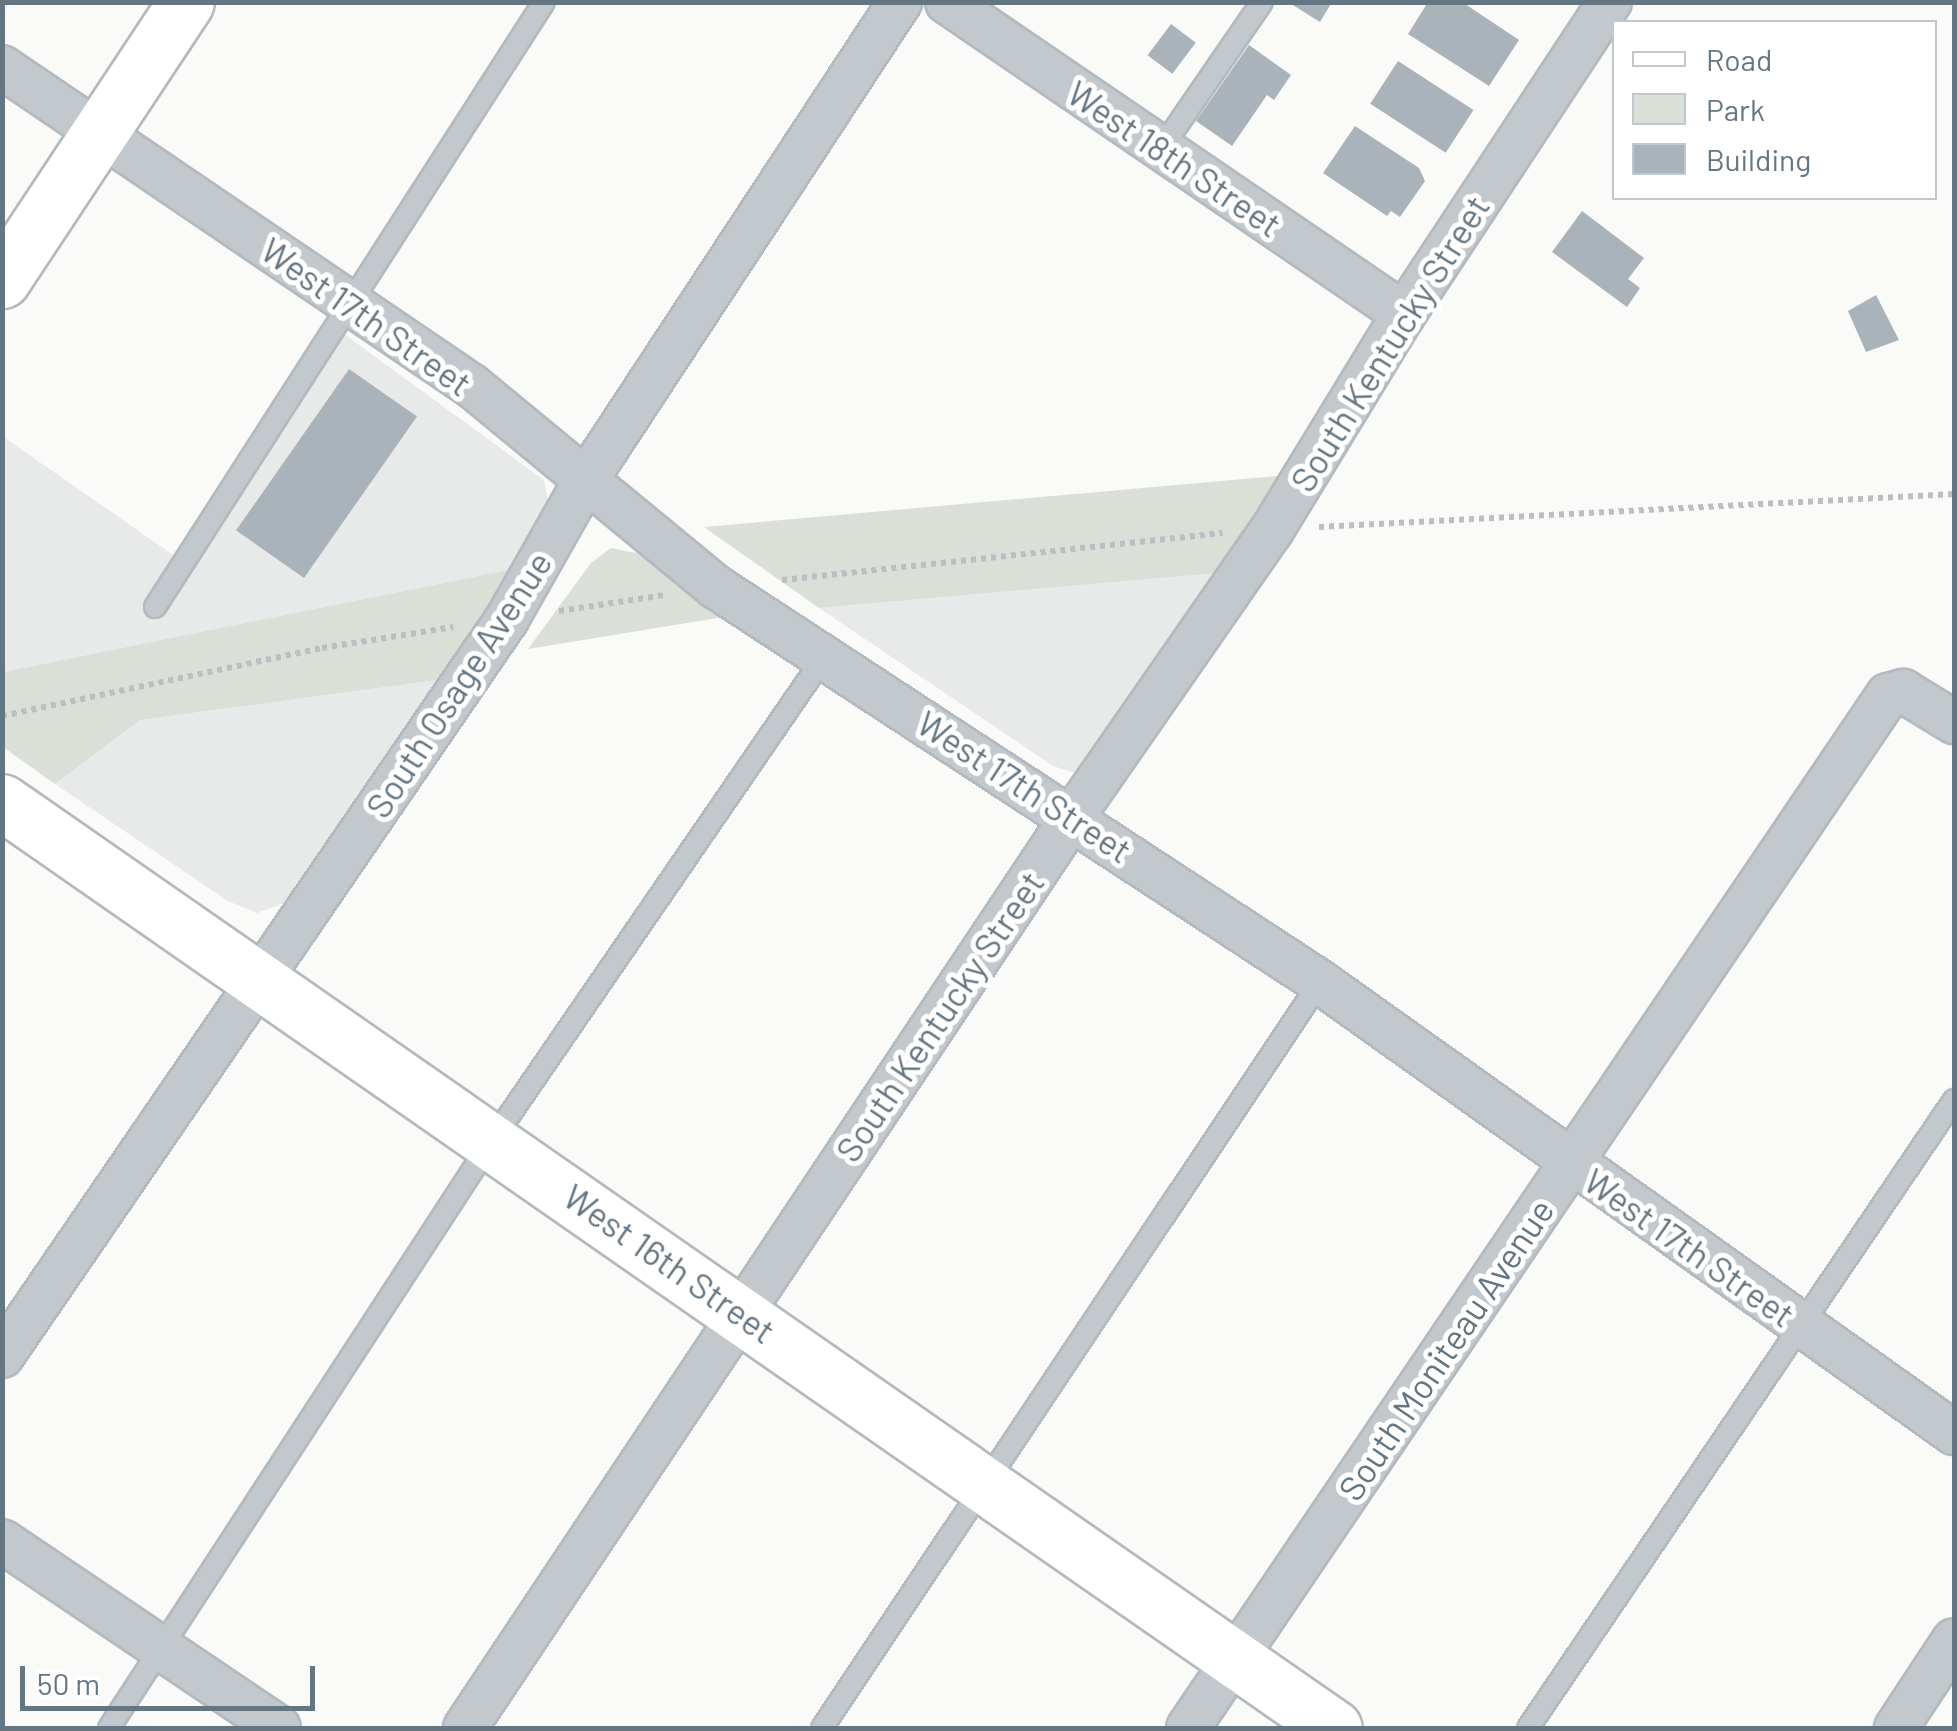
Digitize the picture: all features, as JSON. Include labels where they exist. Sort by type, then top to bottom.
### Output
[{"type":"main road","points":[[2,280],[186,2]]},
{"type":"main road","name":"West 16th Street","points":[[2,802],[261,976],[1334,1728]]},
{"type":"street","name":"South Osage Avenue","points":[[2,1356],[508,619],[584,482],[900,2]]},
{"type":"street","name":"West 18th Street","points":[[947,2],[1404,314]]},
{"type":"street","name":"South Kentucky Street","points":[[464,1728],[1073,816],[1272,530],[1404,314],[1610,2]]},
{"type":"street","name":"West 17th Street","points":[[2,68],[472,386],[716,587],[1073,816],[1320,982],[1954,1434]]},
{"type":"street","name":"South Moniteau Avenue","points":[[1188,1728],[1888,695],[1903,691],[1954,722]]},
{"type":"street","points":[[2,1540],[279,1728]]},
{"type":"street","points":[[1896,1728],[1954,1640]]},
{"type":"lane","points":[[155,607],[544,2]]},
{"type":"lane","points":[[1160,148],[1262,2]]},
{"type":"lane","points":[[109,1728],[493,1139],[824,657]]},
{"type":"lane","points":[[822,1728],[1320,982]]},
{"type":"lane","points":[[1528,1728],[1954,1100]]},
{"type":"path","points":[[2,716],[322,648],[716,587],[1272,530],[1954,494]]},
{"type":"shaded area","points":[[336,328],[544,480],[551,517],[517,568],[3,672],[2,436],[179,559]]},
{"type":"shaded area","points":[[1230,572],[1098,760],[1075,773],[1053,766],[819,608]]},
{"type":"shaded area","points":[[438,680],[287,902],[257,913],[228,901],[55,784],[140,720]]},
{"type":"green space","points":[[1289,475],[1230,572],[819,608],[704,527]]},
{"type":"green space","points":[[611,548],[646,555],[736,615],[528,649],[591,563]]},
{"type":"green space","points":[[517,568],[438,680],[140,720],[55,784],[3,747],[3,672]]},
{"type":"building","points":[[1288,2],[1332,2],[1320,22]]},
{"type":"building","points":[[1428,2],[1462,2],[1519,40],[1489,86],[1408,34]]},
{"type":"building","points":[[1171,24],[1196,43],[1172,74],[1148,55]]},
{"type":"building","points":[[1249,45],[1291,75],[1274,100],[1267,95],[1232,146],[1196,121]]},
{"type":"building","points":[[1398,61],[1473,110],[1446,153],[1370,104]]},
{"type":"building","points":[[1355,126],[1419,168],[1425,181],[1400,217],[1391,211],[1387,216],[1323,173]]},
{"type":"building","points":[[1582,211],[1644,258],[1628,279],[1640,288],[1627,307],[1552,252]]},
{"type":"building","points":[[1876,295],[1899,340],[1866,352],[1848,311]]},
{"type":"building","points":[[349,369],[417,417],[304,578],[236,530]]}]
